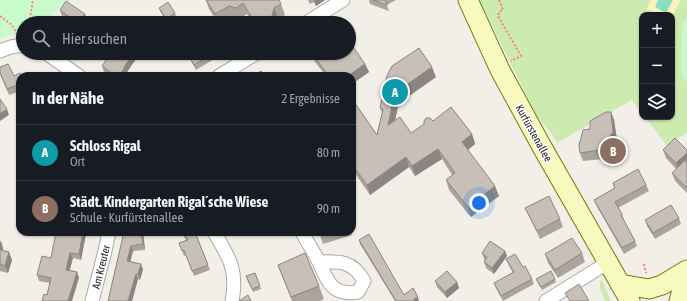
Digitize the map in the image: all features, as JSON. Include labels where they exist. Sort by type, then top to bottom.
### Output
[{"type":"street","points":[[317,16],[343,0]]},
{"type":"street","name":"Kurfürstenallee","points":[[468,0],[499,68],[542,148],[630,301]]},
{"type":"street","points":[[0,51],[16,44]]},
{"type":"street","points":[[56,60],[72,72]]},
{"type":"street","points":[[226,72],[245,60]]},
{"type":"street","name":"Am Kreuter","points":[[92,301],[108,236]]},
{"type":"street","points":[[217,236],[228,254],[234,270],[235,282],[232,301]]},
{"type":"street","points":[[304,236],[319,262]]},
{"type":"street","points":[[546,301],[608,263]]},
{"type":"street","points":[[620,284],[649,289],[662,285],[687,271]]},
{"type":"street","points":[[679,301],[687,271]]},
{"type":"path","points":[[30,16],[33,0]]},
{"type":"path","points":[[498,0],[503,10],[499,12],[498,16],[521,56],[499,68]]},
{"type":"path","points":[[0,16],[12,25],[16,32]]},
{"type":"green space","points":[[0,0],[71,0],[53,12],[51,16],[16,16],[16,34],[12,34],[0,39]]},
{"type":"green space","points":[[479,0],[687,0],[687,16],[682,27],[682,76],[687,81],[687,133],[678,138],[668,147],[647,120],[675,120],[675,12],[639,12],[639,109],[632,100],[557,143],[537,116]]},
{"type":"green space","points":[[658,0],[673,0],[667,12],[655,7]]},
{"type":"green space","points":[[687,16],[687,81],[682,76],[681,69],[682,27]]},
{"type":"green space","points":[[602,280],[611,301],[605,301],[600,289],[600,282]]},
{"type":"sand","points":[[651,0],[681,0],[675,12],[653,12],[647,9]]},
{"type":"building","points":[[206,0],[279,0],[281,4],[274,8],[272,16],[251,16],[243,3],[236,8],[229,6],[215,14]]},
{"type":"building","points":[[373,0],[385,0],[387,5]]},
{"type":"building","points":[[66,1],[85,14],[84,16],[68,16],[60,10]]},
{"type":"building","points":[[168,2],[175,13],[170,16],[164,16],[159,8]]},
{"type":"building","points":[[419,48],[432,67],[405,86],[398,78],[388,125],[400,117],[411,133],[424,124],[426,118],[430,118],[433,121],[451,107],[472,134],[462,142],[495,186],[468,207],[446,180],[455,173],[438,149],[412,166],[406,157],[367,185],[356,170],[356,105],[377,135],[383,109],[380,108],[387,76],[392,66]]},
{"type":"building","points":[[356,51],[365,64],[354,72],[326,72],[317,60],[356,60]]},
{"type":"building","points":[[106,60],[129,60],[122,72],[110,72],[102,66]]},
{"type":"building","points":[[191,60],[202,60],[194,65]]},
{"type":"building","points":[[8,64],[14,76],[16,75],[16,86],[7,89],[0,73],[0,67]]},
{"type":"building","points":[[0,99],[7,109],[0,114]]},
{"type":"building","points":[[606,112],[611,112],[613,132],[600,150],[580,153],[579,145],[583,130],[590,129],[590,121]]},
{"type":"building","points":[[675,138],[687,150],[687,153],[676,163],[663,150]]},
{"type":"building","points":[[685,160],[687,163],[687,188],[672,173]]},
{"type":"building","points":[[638,169],[646,185],[615,202],[635,241],[622,248],[594,200],[615,188],[613,183]]},
{"type":"building","points":[[549,196],[560,219],[537,231],[525,208]]},
{"type":"building","points":[[671,205],[679,218],[653,233],[645,220]]},
{"type":"building","points":[[369,234],[404,295],[413,288],[418,297],[414,299],[414,301],[396,301],[359,240]]},
{"type":"building","points":[[55,236],[82,236],[79,254],[70,253],[66,270],[77,272],[68,301],[42,301],[44,294],[47,295],[51,278],[37,275],[42,256],[51,258]]},
{"type":"building","points":[[123,236],[142,236],[143,244],[131,246],[127,261],[141,264],[138,274],[136,274],[128,301],[108,301]]},
{"type":"building","points":[[186,236],[197,236],[208,265],[192,271],[184,250],[182,251],[179,243],[188,240]]},
{"type":"building","points":[[572,238],[582,253],[555,270],[545,254]]},
{"type":"building","points":[[0,241],[1,250],[9,252],[5,266],[0,264]]},
{"type":"building","points":[[490,241],[505,251],[492,268],[484,262],[487,257],[482,253]]},
{"type":"building","points":[[305,253],[319,286],[291,297],[278,265]]},
{"type":"building","points":[[515,254],[523,267],[525,266],[532,279],[501,296],[494,283],[514,272],[506,259]]},
{"type":"building","points":[[447,271],[457,282],[445,292],[435,281]]},
{"type":"building","points":[[551,271],[555,279],[541,287],[536,279]]},
{"type":"building","points":[[255,273],[260,286],[252,289],[246,276]]},
{"type":"building","points":[[579,284],[589,301],[570,301],[565,293]]},
{"type":"building","points":[[248,295],[251,301],[239,301]]},
{"type":"place","name":"Schloss Rigal","points":[[395,92]]},
{"type":"place","name":"Städt. Kindergarten Rigal´sche Wiese","points":[[613,151]]}]
